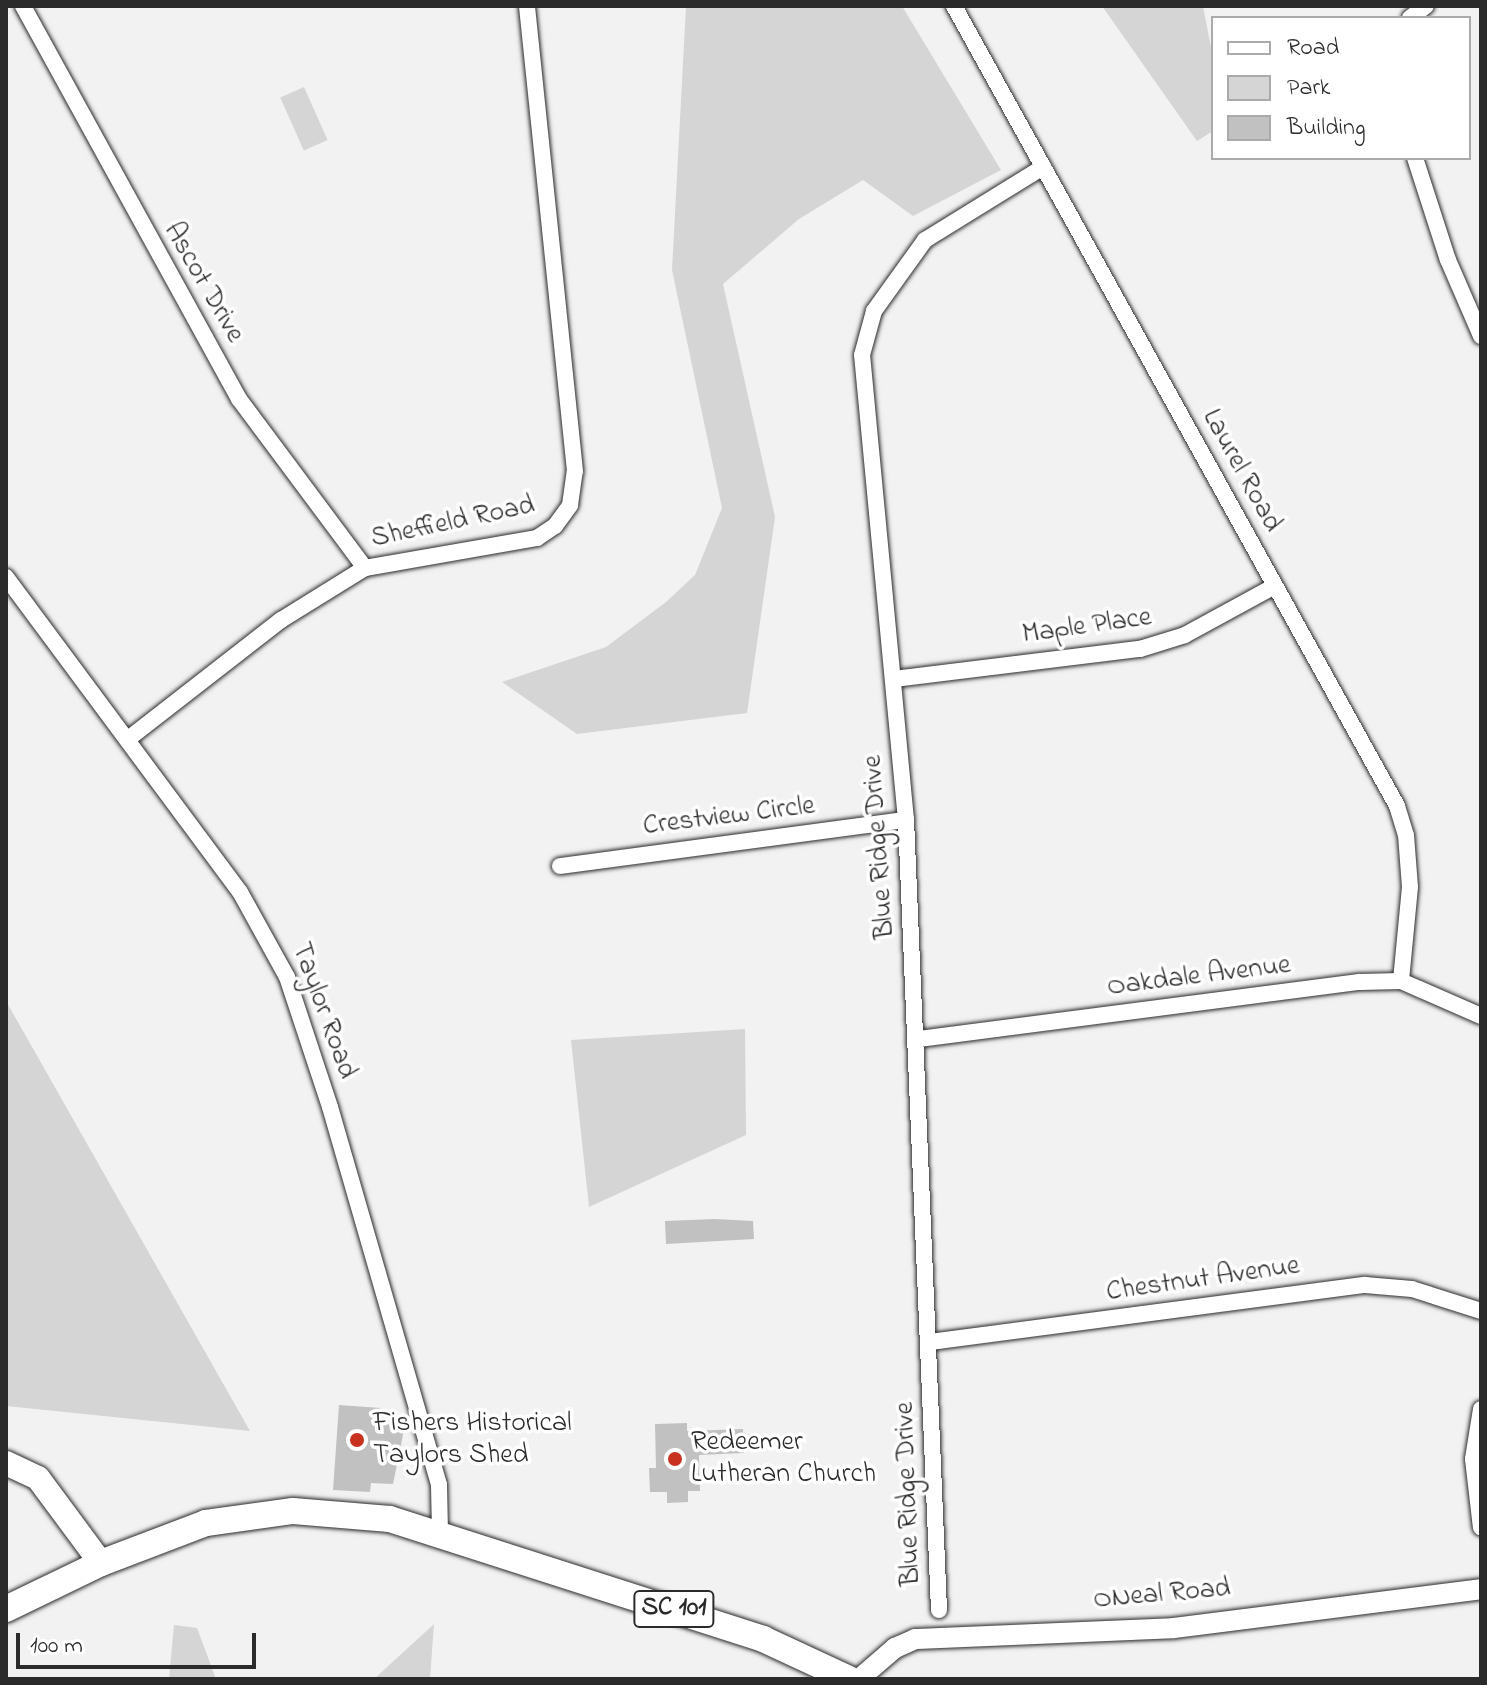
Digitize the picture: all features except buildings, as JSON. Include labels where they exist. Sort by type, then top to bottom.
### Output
[{"type":"main road","points":[[6,1463],[38,1478],[101,1563],[6,1609]]},
{"type":"main road","name":"SC 101","points":[[101,1563],[206,1523],[293,1511],[390,1519],[763,1639],[849,1679]]},
{"type":"street","name":"Ascot Drive","points":[[23,6],[239,399],[365,568]]},
{"type":"street","name":"Sheffield Road","points":[[128,739],[281,620],[365,568],[537,538],[559,522],[573,497],[574,460],[527,6]]},
{"type":"street","name":"Laurel Road","points":[[954,6],[1401,819],[1410,887],[1401,981]]},
{"type":"street","points":[[1416,160],[1448,260],[1481,336]]},
{"type":"street","name":"Blue Ridge Drive","points":[[939,1610],[919,1039],[906,820],[863,374],[866,331],[894,277],[925,240],[1043,167]]},
{"type":"street","name":"Taylor Road","points":[[6,577],[128,739],[255,916],[293,991],[439,1485],[440,1533]]},
{"type":"street","name":"Maple Place","points":[[894,679],[1140,649],[1198,629],[1275,586]]},
{"type":"street","name":"Crestview Circle","points":[[560,866],[906,820]]},
{"type":"street","name":"Oakdale Avenue","points":[[919,1039],[1359,982],[1401,981],[1481,1016]]},
{"type":"street","name":"Chestnut Avenue","points":[[930,1342],[1365,1285],[1412,1289],[1481,1311]]},
{"type":"street","points":[[1481,1409],[1473,1459],[1481,1528]]},
{"type":"street","name":"ONeal Road","points":[[859,1679],[895,1648],[915,1639],[1174,1628],[1481,1589]]},
{"type":"green space","points":[[686,6],[902,6],[1001,170],[913,216],[863,180],[799,219],[723,284],[775,517],[747,713],[577,734],[502,682],[606,647],[666,602],[695,575],[722,508],[672,270]]},
{"type":"green space","points":[[1102,6],[1203,6],[1211,48],[1211,132],[1197,141]]},
{"type":"green space","points":[[304,87],[328,140],[304,151],[280,98]]},
{"type":"green space","points":[[6,1001],[250,1431],[6,1406]]},
{"type":"green space","points":[[745,1029],[746,1135],[589,1207],[571,1040]]},
{"type":"green space","points":[[434,1624],[430,1679],[374,1679]]},
{"type":"green space","points":[[174,1625],[197,1628],[216,1679],[169,1679]]},
{"type":"place","name":"Fishers Historical Taylors Shed","points":[[357,1440]]},
{"type":"place","name":"Redeemer Lutheran Church","points":[[675,1459]]}]
